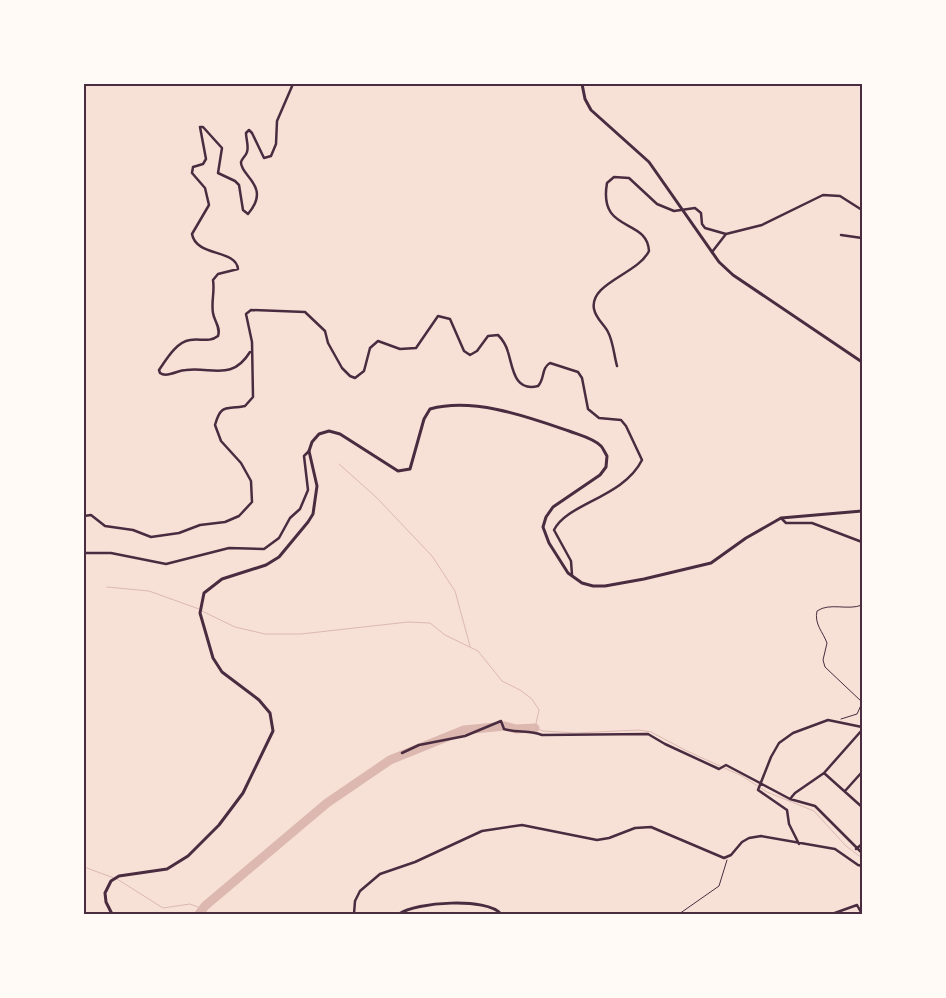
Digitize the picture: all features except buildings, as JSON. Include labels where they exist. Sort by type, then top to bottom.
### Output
[{"type":"street","points":[[251,351],[245,360],[235,368],[227,371],[188,369],[164,375],[159,370],[182,343],[192,339],[207,341],[218,336],[219,331],[213,314],[212,301],[215,296],[213,280],[218,274],[238,269],[233,260],[199,246],[193,240],[192,234],[209,205],[205,188],[192,173],[193,167],[203,164],[206,160],[200,127],[203,126],[222,148],[218,173],[239,185],[243,210],[248,214],[255,203],[256,189],[241,161],[247,150],[246,132],[249,130],[252,133],[264,158],[271,156],[276,144],[277,121],[284,100],[293,84]]},
{"type":"street","points":[[582,84],[585,99],[591,110],[649,162],[712,252],[733,275],[862,362]]},
{"type":"street","points":[[617,366],[610,338],[594,312],[594,301],[599,291],[636,267],[646,258],[649,246],[639,233],[609,213],[606,206],[607,183],[618,176],[629,178],[657,204],[674,212],[689,208],[698,210],[701,213],[702,224],[705,228],[726,234],[762,225],[823,195],[840,196],[862,210]]},
{"type":"street","points":[[712,252],[726,234]]},
{"type":"street","points":[[840,236],[862,238]]},
{"type":"street","points":[[84,516],[91,515],[105,526],[133,530],[151,537],[179,533],[200,525],[232,520],[248,509],[252,502],[251,481],[241,463],[220,441],[215,426],[220,410],[225,407],[245,406],[253,397],[251,333],[246,314],[251,310],[305,312],[325,331],[328,343],[342,368],[355,378],[364,372],[370,348],[378,341],[400,349],[416,348],[438,316],[450,319],[464,352],[470,355],[477,350],[488,336],[498,335],[508,351],[513,375],[520,383],[527,386],[538,386],[542,382],[544,369],[550,363],[578,372],[582,378],[588,408],[599,418],[621,420],[626,426],[642,460],[637,469],[612,491],[558,521],[554,530],[571,561],[572,577]]},
{"type":"street","points":[[857,358],[862,356]]},
{"type":"street","points":[[84,553],[127,555],[145,561],[166,564],[229,548],[264,549],[279,538],[290,518],[300,510],[308,490],[304,456],[319,434],[329,431],[340,434],[382,463],[398,471],[410,469],[424,419],[430,409],[442,406],[502,410],[533,418],[592,440],[601,446],[607,456],[606,467],[600,475],[553,507],[546,517],[543,528],[549,543],[572,577],[582,583],[605,586],[712,564],[746,538],[781,518],[862,511]]},
{"type":"street","points":[[112,914],[105,893],[111,880],[119,876],[167,869],[188,856],[219,825],[243,794],[273,731],[270,713],[259,700],[222,672],[213,658],[200,613],[204,593],[222,579],[266,565],[279,557],[308,522],[313,514],[317,486],[309,451]]},
{"type":"street","points":[[781,518],[786,523],[812,523],[862,542]]},
{"type":"street","points":[[790,799],[795,793],[824,773],[862,728],[828,720],[811,725],[779,743],[771,757],[762,784],[758,790],[787,810],[789,824],[799,845]]},
{"type":"street","points":[[402,753],[419,746],[465,736],[501,721],[504,729],[513,732],[533,732],[542,735],[648,734],[692,757],[719,768],[726,766],[790,799],[815,806],[862,853]]},
{"type":"street","points":[[845,792],[862,772]]},
{"type":"street","points":[[824,773],[862,807]]},
{"type":"street","points":[[354,914],[355,901],[360,890],[380,874],[415,862],[494,827],[522,825],[596,840],[609,838],[634,828],[651,827],[720,857],[728,857],[742,842],[755,836],[799,845],[836,849],[862,866]]},
{"type":"street","points":[[856,849],[862,844]]},
{"type":"street","points":[[399,914],[424,904],[482,904],[493,907],[501,914]]},
{"type":"street","points":[[832,914],[857,905],[862,914]]},
{"type":"path","points":[[834,721],[857,714],[862,702],[825,667],[823,660],[827,643],[818,627],[816,616],[817,612],[823,608],[854,608],[862,605]]},
{"type":"path","points":[[679,914],[719,886],[728,857]]},
{"type":"waterway","points":[[339,464],[376,497],[432,556],[455,591],[470,646]]},
{"type":"waterway","points":[[107,587],[149,591],[199,609]]},
{"type":"waterway","points":[[202,611],[235,627],[265,634],[301,634],[408,622],[430,623],[445,635],[478,651],[502,681],[520,690],[532,699],[539,710],[535,728],[543,731],[576,733],[639,730],[651,732],[742,776],[767,792],[814,811],[846,846],[862,858]]},
{"type":"waterway","points":[[199,914],[205,906],[327,803],[390,760],[464,730],[505,726],[516,729],[535,728]]},
{"type":"waterway","points":[[84,867],[114,878]]},
{"type":"waterway","points":[[117,879],[163,908],[190,904],[203,909]]}]
